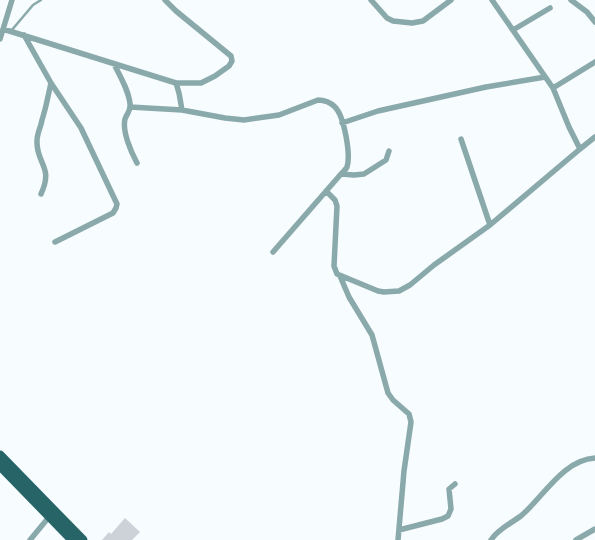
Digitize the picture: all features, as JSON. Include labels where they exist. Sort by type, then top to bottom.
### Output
[{"type":"main road","points":[[0,455],[83,540]]},
{"type":"main road","points":[[0,466],[72,540]]},
{"type":"street","points":[[0,39],[12,0]]},
{"type":"street","points":[[3,29],[176,83],[201,83],[215,76],[229,66],[232,61],[231,56],[176,11],[165,0]]},
{"type":"street","points":[[371,0],[387,18],[393,21],[412,23],[424,21],[451,0]]},
{"type":"street","points":[[492,0],[554,88],[569,127],[580,149]]},
{"type":"street","points":[[571,0],[586,12],[595,22]]},
{"type":"street","points":[[513,30],[550,8]]},
{"type":"street","points":[[24,35],[51,83],[81,128],[117,204],[113,213],[55,242]]},
{"type":"street","points":[[554,88],[595,62]]},
{"type":"street","points":[[114,64],[130,100],[130,107],[125,118],[126,135],[137,163]]},
{"type":"street","points":[[342,123],[378,111],[486,87],[545,76]]},
{"type":"street","points":[[41,194],[46,184],[46,177],[45,168],[41,160],[37,143],[51,83]]},
{"type":"street","points":[[176,83],[182,110]]},
{"type":"street","points":[[130,107],[182,110],[244,120],[279,115],[298,109],[313,101],[323,100],[334,105],[346,136],[348,152],[346,167],[342,174],[273,252]]},
{"type":"street","points":[[340,276],[378,291],[399,291],[410,285],[434,265],[490,225],[595,137]]},
{"type":"street","points":[[461,139],[490,225]]},
{"type":"street","points":[[342,174],[354,176],[364,174],[386,160],[389,151]]},
{"type":"street","points":[[326,191],[336,204],[335,271],[340,276],[349,296],[372,336],[388,393],[393,400],[409,414],[411,418],[398,540]]},
{"type":"street","points":[[491,540],[495,535],[522,514],[570,467],[584,459],[595,458]]},
{"type":"street","points":[[399,530],[442,519],[448,516],[450,508],[449,489],[455,484]]},
{"type":"street","points":[[30,540],[49,517]]},
{"type":"street","points":[[576,540],[595,529]]},
{"type":"lane","points":[[11,31],[33,5],[41,0]]},
{"type":"building","points":[[125,518],[140,532],[132,540],[102,540],[109,532],[111,534]]}]
